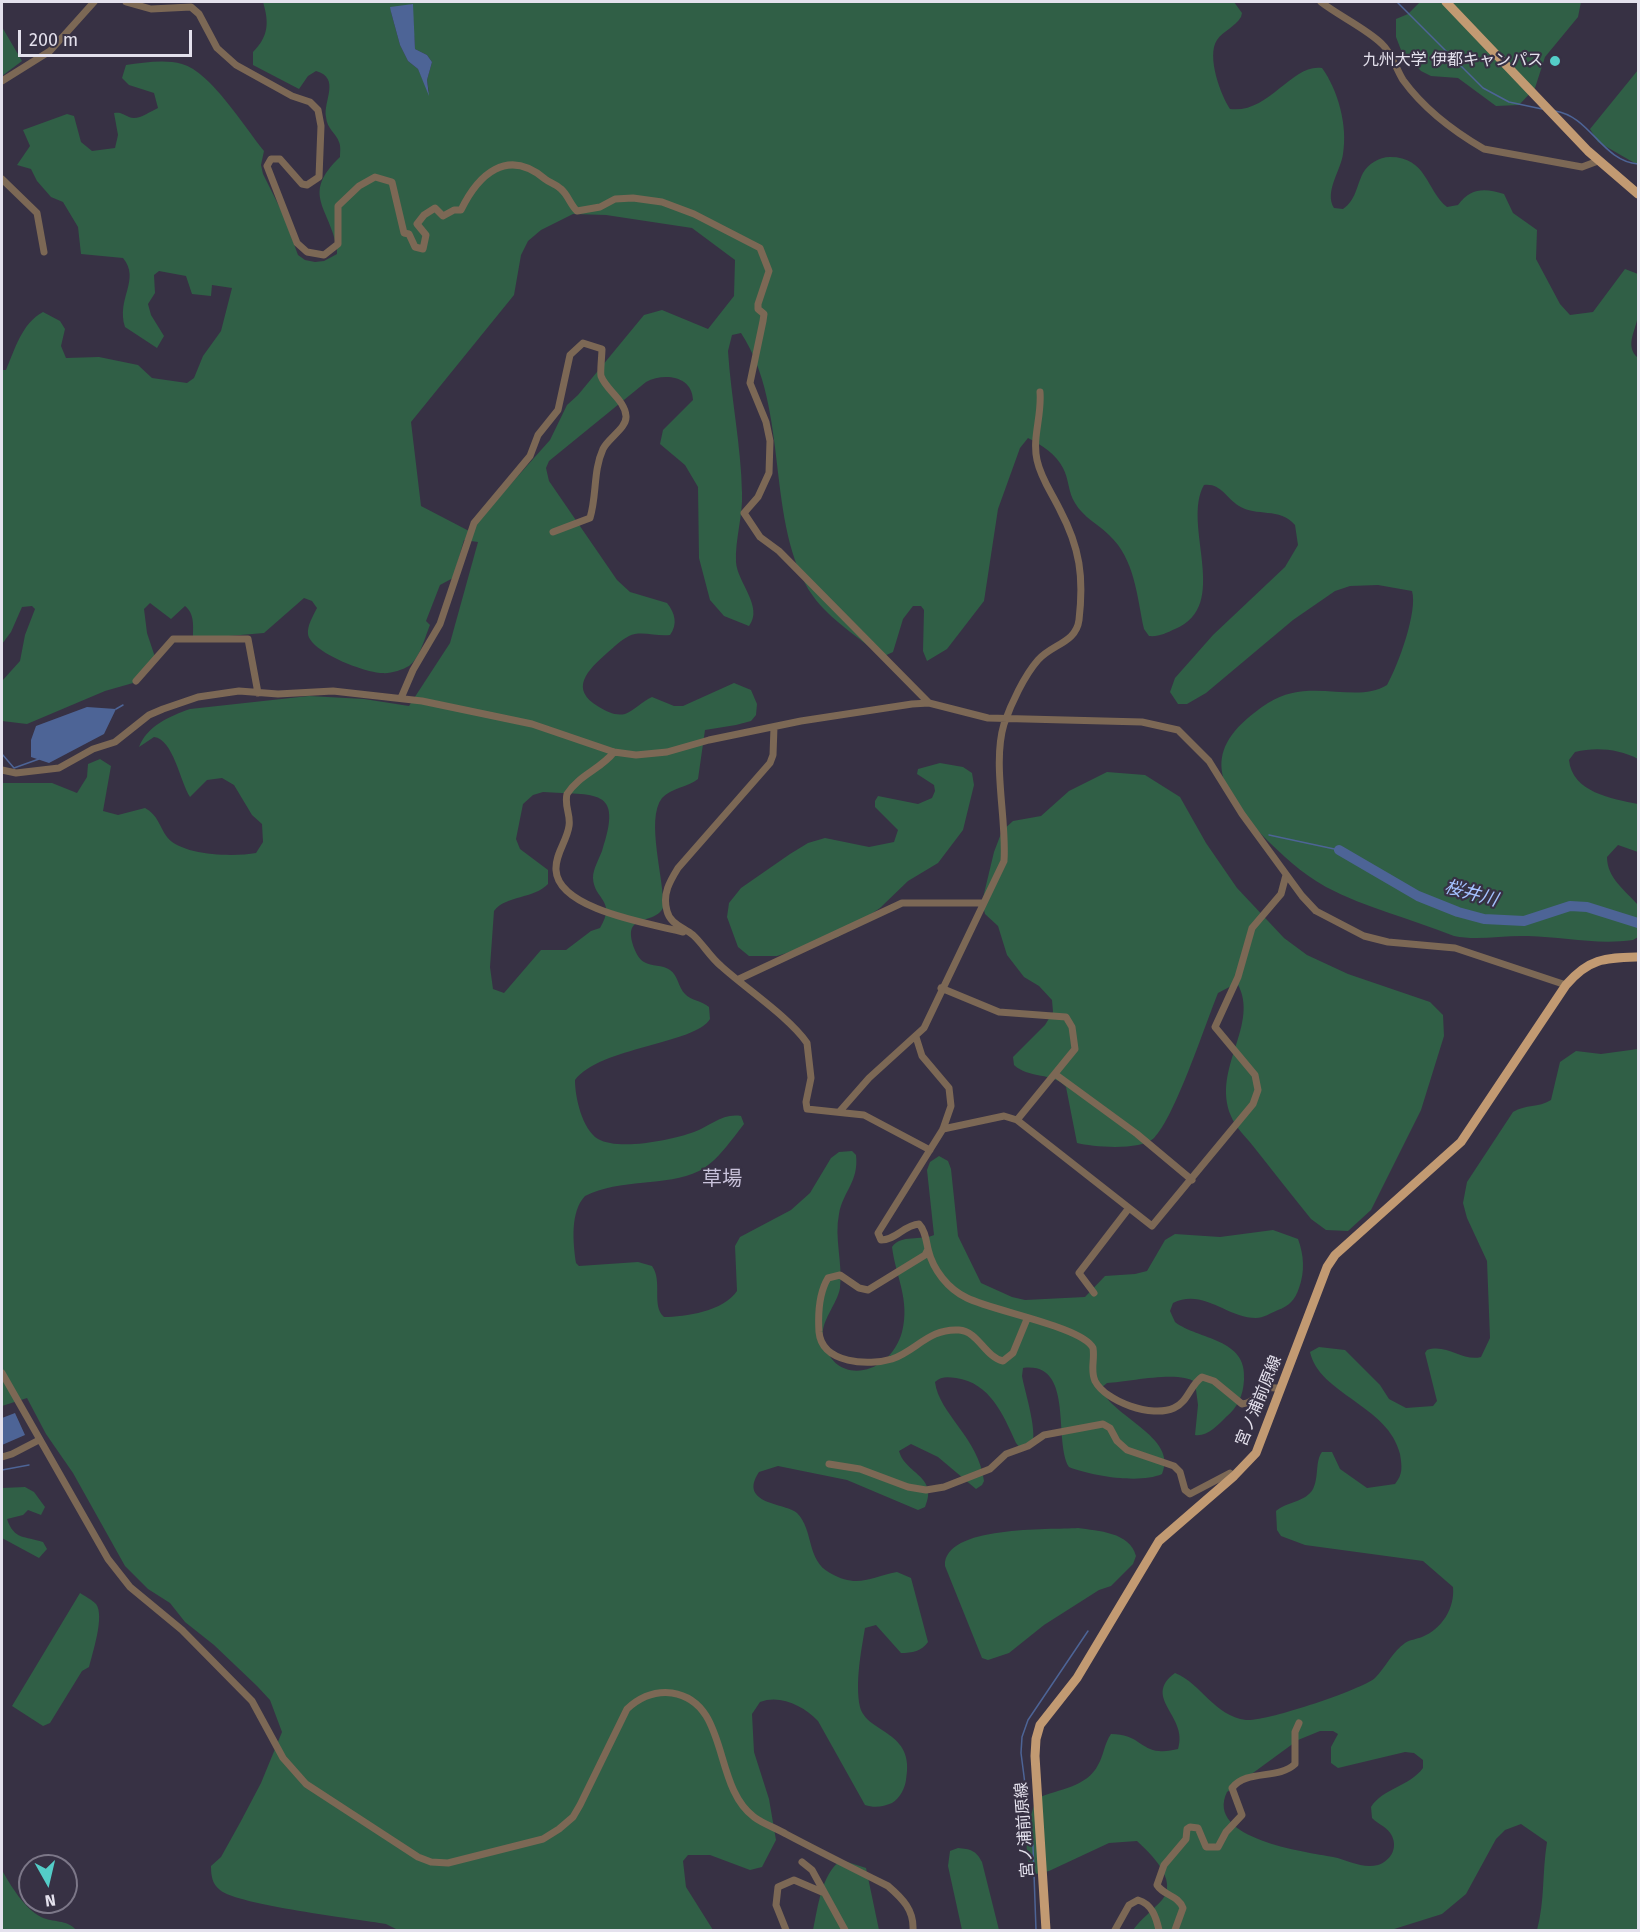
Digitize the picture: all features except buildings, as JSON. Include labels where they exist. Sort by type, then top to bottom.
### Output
[{"type":"main road","points":[[1446,2],[1598,161],[1638,194]]},
{"type":"main road","name":"宮ノ浦前原線","points":[[1046,1930],[1035,1756],[1040,1725],[1077,1678],[1159,1541],[1234,1476],[1256,1453],[1327,1267],[1335,1255],[1461,1142],[1566,985],[1584,966],[1594,961],[1638,957]]},
{"type":"street","points":[[2,81],[50,51],[94,2]]},
{"type":"street","points":[[126,2],[151,9],[186,6],[196,10],[217,48],[233,62],[292,96],[310,102],[318,110],[322,135],[319,177],[307,185],[302,184],[280,159],[271,159],[267,166],[297,243],[308,252],[324,255],[338,244],[338,206],[359,186],[375,177],[392,182],[404,232],[409,234],[415,247],[423,249],[426,235],[417,224],[422,217],[435,208],[443,216],[454,210],[461,210],[464,202],[473,193],[477,182],[494,169],[508,164],[530,168],[553,183],[561,189],[577,211],[600,207],[615,199],[633,198],[662,202],[694,214],[760,249],[768,263],[769,273],[758,304],[758,309],[764,314],[750,383],[766,422],[770,441],[769,473],[758,497],[749,504],[744,513],[760,537],[779,551],[929,703]]},
{"type":"street","points":[[1321,2],[1382,44],[1403,80],[1439,119],[1484,149],[1582,167],[1598,161]]},
{"type":"street","points":[[2,179],[37,213],[44,252]]},
{"type":"street","points":[[401,698],[413,670],[440,624],[474,523],[530,456],[538,435],[558,410],[570,355],[583,343],[602,349],[603,363],[600,375],[622,404],[627,416],[624,425],[610,436],[603,449],[598,466],[597,495],[590,518],[553,532]]},
{"type":"street","points":[[840,1111],[869,1078],[924,1028],[941,988],[1004,861],[1005,838],[1000,768],[1006,719],[1037,661],[1073,635],[1079,616],[1081,569],[1077,548],[1045,483],[1036,459],[1035,438],[1041,393]]},
{"type":"street","points":[[136,681],[173,639],[248,639],[258,693]]},
{"type":"street","points":[[2,770],[16,773],[59,768],[93,749],[115,742],[149,716],[185,700],[239,691],[258,693],[333,691],[401,698],[532,724],[614,752],[646,755],[774,727],[892,706],[929,703],[969,715],[1006,719],[1142,722],[1178,730],[1193,742],[1209,761],[1242,814],[1286,875],[1316,911],[1364,936],[1388,942],[1455,948],[1566,985]]},
{"type":"street","points":[[774,727],[773,755],[770,763],[704,837],[668,885],[665,899],[667,913],[673,923],[691,934],[723,968],[739,979],[807,1042],[810,1078],[806,1107],[813,1112],[840,1111],[864,1115],[930,1150]]},
{"type":"street","points":[[614,752],[607,761],[578,780],[567,794],[569,826],[556,862],[558,880],[566,890],[590,904],[640,923],[691,934]]},
{"type":"street","points":[[943,1129],[1004,1116],[1017,1120],[1152,1226],[1238,1125],[1257,1097],[1258,1083],[1255,1075],[1215,1027],[1238,977],[1252,928],[1281,894],[1286,875]]},
{"type":"street","points":[[739,979],[902,903],[982,903]]},
{"type":"street","points":[[941,988],[999,1012],[1066,1017],[1072,1027],[1075,1049],[1017,1120]]},
{"type":"street","points":[[916,1037],[922,1056],[949,1089],[951,1106],[943,1129],[878,1236],[880,1240],[890,1239],[906,1227],[919,1224],[922,1227],[928,1249],[945,1282],[956,1292],[996,1310],[1075,1333],[1087,1340],[1093,1348],[1092,1374],[1098,1386],[1111,1396],[1147,1410],[1161,1411],[1178,1406],[1202,1377],[1214,1381],[1242,1404],[1250,1402],[1262,1389],[1270,1386],[1281,1389]]},
{"type":"street","points":[[1055,1074],[1137,1134],[1192,1180]]},
{"type":"street","points":[[1094,1293],[1079,1273],[1129,1208]]},
{"type":"street","points":[[928,1249],[925,1255],[868,1290],[859,1288],[840,1275],[828,1278],[819,1320],[819,1337],[824,1347],[834,1355],[846,1359],[882,1361],[898,1356],[935,1334],[962,1330],[973,1336],[991,1355],[1003,1361],[1013,1353],[1027,1319]]},
{"type":"street","points":[[2,1373],[108,1559],[130,1587],[182,1630],[252,1701],[283,1758],[306,1784],[418,1857],[431,1862],[448,1863],[543,1839],[573,1817],[627,1709],[636,1701],[650,1695],[662,1692],[676,1694],[694,1701],[705,1711],[712,1724],[731,1787],[753,1816],[888,1886],[904,1900],[912,1913],[913,1930]]},
{"type":"street","points":[[829,1464],[860,1468],[908,1487],[926,1490],[944,1487],[990,1469],[1006,1454],[1028,1446],[1044,1435],[1103,1424],[1110,1428],[1117,1441],[1127,1450],[1174,1466],[1180,1472],[1185,1491],[1190,1494],[1222,1475],[1230,1473],[1234,1476]]},
{"type":"street","points":[[2,1457],[39,1440]]},
{"type":"street","points":[[1175,1930],[1183,1908],[1179,1900],[1157,1886],[1164,1865],[1186,1839],[1187,1829],[1190,1827],[1198,1828],[1206,1847],[1218,1846],[1226,1832],[1242,1815],[1232,1788],[1248,1778],[1291,1767],[1296,1760],[1295,1732],[1299,1723]]},
{"type":"street","points":[[802,1862],[812,1870],[822,1892],[845,1930]]},
{"type":"street","points":[[786,1930],[776,1905],[778,1887],[794,1880],[822,1892]]},
{"type":"street","points":[[1116,1930],[1129,1905],[1138,1900],[1153,1911],[1158,1930]]},
{"type":"green space","points":[[263,2],[1234,2],[1242,13],[1241,17],[1217,40],[1213,56],[1219,86],[1230,109],[1257,104],[1300,73],[1311,69],[1322,68],[1333,87],[1343,120],[1344,132],[1342,160],[1331,195],[1334,208],[1343,209],[1351,202],[1363,173],[1371,164],[1386,157],[1402,158],[1419,168],[1447,207],[1458,205],[1473,192],[1484,190],[1504,194],[1513,213],[1537,230],[1536,259],[1560,304],[1570,315],[1593,312],[1625,269],[1638,274],[1638,313],[1631,342],[1638,358],[1638,759],[1623,753],[1599,749],[1575,752],[1569,760],[1577,780],[1585,787],[1617,800],[1638,804],[1638,852],[1618,845],[1607,857],[1613,877],[1638,905],[1638,937],[1633,940],[1606,942],[1528,936],[1472,938],[1454,936],[1357,901],[1326,887],[1284,857],[1262,835],[1233,799],[1225,782],[1222,766],[1224,750],[1232,735],[1246,719],[1284,695],[1316,691],[1361,692],[1387,685],[1410,625],[1412,591],[1378,585],[1350,586],[1335,591],[1293,620],[1206,693],[1187,704],[1178,704],[1170,692],[1175,678],[1213,635],[1285,567],[1298,545],[1295,525],[1289,519],[1239,506],[1215,486],[1204,485],[1198,502],[1203,584],[1200,602],[1192,618],[1175,629],[1149,636],[1144,629],[1130,567],[1118,545],[1078,508],[1071,494],[1065,472],[1057,458],[1028,438],[1020,448],[998,509],[984,601],[947,649],[927,661],[923,651],[924,610],[921,606],[913,606],[903,619],[893,652],[882,657],[836,621],[813,596],[798,567],[788,535],[766,396],[756,363],[741,333],[732,335],[728,351],[742,493],[736,562],[737,570],[752,603],[753,619],[749,626],[724,616],[710,600],[699,558],[698,487],[685,465],[660,444],[663,430],[693,400],[688,385],[676,378],[668,377],[646,382],[549,461],[546,468],[549,481],[617,580],[630,592],[667,603],[674,619],[674,627],[670,635],[634,634],[620,642],[588,673],[584,680],[584,693],[599,707],[615,714],[621,714],[628,713],[652,697],[674,706],[683,706],[734,683],[751,690],[757,704],[756,715],[751,721],[705,730],[698,779],[662,798],[657,808],[655,835],[663,908],[656,915],[638,922],[631,932],[634,946],[641,960],[673,972],[685,994],[709,1007],[710,1019],[701,1027],[686,1034],[605,1060],[587,1069],[575,1080],[578,1104],[588,1128],[598,1139],[607,1142],[632,1144],[673,1138],[694,1132],[728,1116],[741,1116],[744,1124],[718,1156],[699,1171],[672,1179],[599,1190],[585,1196],[575,1219],[576,1263],[579,1266],[638,1262],[652,1266],[657,1279],[658,1306],[664,1317],[682,1316],[714,1308],[723,1304],[737,1291],[735,1246],[740,1237],[791,1210],[810,1193],[831,1158],[839,1152],[852,1151],[856,1155],[855,1172],[841,1206],[838,1223],[840,1288],[826,1319],[823,1332],[829,1355],[838,1365],[849,1370],[862,1370],[874,1366],[886,1359],[896,1347],[902,1332],[904,1309],[892,1247],[901,1240],[934,1235],[927,1170],[930,1162],[939,1156],[948,1161],[951,1169],[958,1236],[981,1283],[1012,1297],[1025,1300],[1085,1297],[1105,1276],[1147,1271],[1165,1240],[1175,1234],[1220,1237],[1273,1230],[1298,1239],[1303,1257],[1301,1282],[1293,1299],[1285,1307],[1264,1316],[1245,1317],[1195,1299],[1184,1299],[1173,1303],[1170,1311],[1175,1322],[1230,1348],[1238,1356],[1243,1366],[1244,1380],[1239,1401],[1212,1430],[1195,1435],[1198,1405],[1195,1382],[1177,1377],[1166,1377],[1107,1383],[1101,1388],[1107,1398],[1153,1438],[1161,1449],[1165,1461],[1162,1474],[1129,1479],[1069,1467],[1062,1440],[1060,1405],[1056,1389],[1050,1377],[1039,1369],[1023,1368],[1022,1376],[1033,1433],[1031,1448],[1020,1448],[994,1402],[978,1386],[950,1377],[935,1382],[944,1405],[975,1452],[981,1466],[984,1481],[976,1489],[938,1457],[911,1444],[899,1451],[902,1459],[920,1476],[928,1488],[925,1507],[918,1510],[847,1480],[778,1466],[759,1472],[754,1483],[754,1491],[766,1501],[797,1513],[806,1528],[817,1561],[830,1573],[840,1578],[856,1581],[897,1572],[911,1578],[928,1642],[916,1651],[901,1653],[876,1625],[865,1628],[858,1678],[860,1707],[864,1716],[898,1742],[904,1751],[907,1764],[903,1789],[892,1803],[875,1807],[865,1805],[818,1721],[806,1711],[799,1706],[776,1699],[760,1702],[752,1714],[754,1752],[769,1799],[776,1840],[762,1867],[750,1870],[710,1855],[688,1855],[683,1861],[686,1887],[713,1930],[398,1930],[386,1924],[249,1901],[220,1890],[212,1879],[211,1866],[221,1857],[241,1821],[261,1783],[282,1732],[270,1700],[214,1645],[185,1622],[170,1603],[148,1589],[125,1566],[73,1473],[46,1434],[27,1398],[2,1406],[2,783],[52,783],[77,793],[87,777],[88,764],[100,759],[111,766],[103,811],[118,815],[145,808],[153,814],[167,837],[184,848],[222,855],[256,853],[263,842],[262,824],[252,815],[234,785],[222,778],[207,780],[190,797],[166,745],[161,739],[154,737],[139,747],[143,740],[160,723],[190,709],[309,696],[364,699],[409,706],[450,643],[478,542],[464,540],[453,578],[440,585],[426,621],[430,625],[419,653],[409,666],[399,670],[385,673],[374,672],[340,660],[318,648],[308,634],[309,624],[317,608],[312,601],[304,598],[264,633],[193,639],[192,617],[185,606],[171,619],[150,603],[144,609],[147,633],[155,657],[140,681],[105,691],[27,724],[2,721],[2,681],[20,661],[25,635],[35,609],[32,606],[22,607],[11,632],[2,644],[2,370],[6,370],[24,330],[43,312],[60,321],[65,329],[61,346],[66,358],[99,357],[138,365],[152,378],[187,383],[194,378],[203,356],[221,331],[232,288],[212,285],[211,296],[192,294],[186,276],[159,271],[154,275],[155,293],[148,304],[151,315],[164,336],[157,348],[125,327],[123,307],[130,274],[128,266],[123,258],[81,254],[78,227],[63,202],[51,197],[37,181],[31,169],[17,165],[30,146],[23,130],[67,114],[74,116],[81,142],[92,151],[115,148],[118,135],[114,113],[136,118],[158,108],[154,93],[129,85],[122,78],[126,65],[146,62],[182,64],[193,69],[216,89],[264,151],[261,165],[263,174],[283,214],[298,255],[305,260],[324,261],[337,254],[337,249],[321,202],[320,192],[328,170],[340,157],[339,142],[328,125],[326,117],[328,79],[316,71],[308,76],[299,89],[253,65],[253,52],[265,34],[267,22]],"holes":[[[412,4],[415,49],[427,55],[432,62],[427,80],[429,93],[418,69],[408,61],[400,45],[391,12]],[[573,214],[606,215],[692,228],[735,260],[734,296],[708,329],[662,310],[644,315],[578,395],[567,405],[550,440],[469,531],[421,506],[411,422],[514,295],[521,255],[528,241],[541,230]],[[543,792],[590,795],[607,805],[608,830],[593,878],[594,885],[606,906],[605,919],[600,928],[591,931],[566,950],[541,950],[504,993],[493,989],[490,967],[494,911],[506,902],[535,892],[548,884],[548,870],[520,849],[516,839],[523,804],[533,795]]]},
{"type":"green space","points":[[1420,2],[1581,2],[1578,17],[1545,57],[1535,88],[1519,105],[1496,106],[1458,78],[1431,76],[1421,71],[1401,50],[1396,37],[1396,19],[1408,14]]},
{"type":"green space","points":[[2,27],[22,61],[2,76]]},
{"type":"green space","points":[[1638,70],[1638,165],[1598,142],[1590,129]]},
{"type":"green space","points":[[940,763],[963,767],[972,773],[974,785],[963,830],[938,863],[908,881],[880,908],[838,937],[777,956],[749,956],[738,947],[727,917],[729,903],[741,888],[808,843],[825,838],[869,847],[894,842],[898,830],[875,807],[875,801],[878,796],[918,804],[932,798],[935,791],[934,785],[917,774],[918,769]]},
{"type":"green space","points":[[1107,772],[1145,775],[1180,797],[1206,843],[1237,888],[1284,938],[1307,955],[1348,974],[1430,1002],[1443,1015],[1444,1036],[1421,1110],[1371,1210],[1348,1231],[1326,1230],[1311,1219],[1238,1128],[1231,1116],[1226,1098],[1227,1081],[1243,1014],[1243,999],[1237,983],[1218,993],[1171,1111],[1154,1138],[1148,1142],[1117,1147],[1077,1143],[1066,1087],[1054,1079],[1027,1072],[1014,1065],[1013,1057],[1045,1025],[1053,1012],[1052,1000],[1039,986],[1024,977],[1007,955],[998,926],[985,914],[982,902],[994,852],[1002,831],[1013,821],[1041,816],[1069,791]]},
{"type":"green space","points":[[1638,1049],[1638,1930],[1537,1930],[1547,1842],[1521,1824],[1505,1830],[1496,1839],[1466,1894],[1442,1914],[1391,1930],[1133,1930],[1162,1900],[1167,1884],[1161,1868],[1137,1841],[1109,1843],[1049,1871],[1036,1874],[1028,1858],[1027,1837],[1037,1798],[1080,1783],[1087,1778],[1098,1765],[1111,1734],[1133,1739],[1153,1750],[1178,1749],[1180,1737],[1164,1699],[1163,1691],[1166,1682],[1175,1673],[1193,1684],[1225,1713],[1246,1720],[1272,1716],[1352,1690],[1375,1678],[1401,1646],[1436,1629],[1446,1617],[1452,1603],[1453,1587],[1423,1561],[1305,1545],[1281,1536],[1277,1530],[1276,1511],[1306,1497],[1313,1489],[1318,1460],[1322,1452],[1332,1452],[1340,1469],[1367,1488],[1395,1484],[1401,1474],[1400,1454],[1383,1424],[1326,1379],[1316,1366],[1310,1352],[1319,1347],[1345,1350],[1380,1385],[1389,1399],[1406,1408],[1433,1406],[1437,1401],[1425,1353],[1427,1350],[1434,1348],[1468,1357],[1481,1357],[1490,1338],[1487,1261],[1467,1218],[1463,1203],[1467,1182],[1513,1112],[1551,1100],[1560,1062],[1576,1051],[1601,1054]],"holes":[[[1320,1731],[1333,1731],[1338,1734],[1331,1747],[1331,1763],[1338,1768],[1405,1752],[1414,1753],[1423,1760],[1423,1768],[1417,1774],[1382,1796],[1371,1807],[1372,1818],[1388,1830],[1394,1841],[1392,1854],[1378,1865],[1361,1865],[1261,1840],[1243,1832],[1230,1821],[1224,1808],[1227,1792],[1298,1740]]]},
{"type":"green space","points":[[25,1487],[34,1492],[45,1507],[41,1515],[28,1510],[23,1515],[7,1519],[17,1534],[43,1542],[47,1549],[39,1558],[2,1538],[2,1488]]},
{"type":"green space","points":[[1078,1528],[1120,1537],[1133,1548],[1136,1556],[1133,1564],[1111,1586],[1099,1590],[1044,1625],[1009,1653],[988,1660],[982,1658],[945,1566],[949,1553],[961,1543],[979,1536],[1023,1530]]},
{"type":"green space","points":[[80,1593],[96,1604],[99,1617],[89,1667],[82,1671],[50,1723],[43,1726],[12,1706]]},
{"type":"green space","points":[[958,1848],[972,1851],[982,1862],[999,1930],[962,1930],[948,1866],[950,1851]]},
{"type":"green space","points":[[841,1860],[866,1868],[879,1930],[813,1930],[825,1883],[834,1866]]},
{"type":"green space","points":[[2,1870],[18,1896],[18,1914],[36,1914],[46,1919],[68,1924],[76,1930],[2,1930]]},
{"type":"water","points":[[413,4],[415,49],[427,55],[432,62],[427,80],[429,96],[418,69],[408,61],[400,45],[390,7]]},
{"type":"water","points":[[87,707],[116,709],[104,734],[49,763],[31,757],[31,740],[36,726]]},
{"type":"water","points":[[15,1413],[25,1435],[2,1445],[2,1418]]},
{"type":"waterway","points":[[1397,2],[1483,88],[1509,102],[1542,109]]},
{"type":"waterway","points":[[1555,111],[1578,121],[1615,155],[1638,164]]},
{"type":"waterway","points":[[116,709],[123,705]]},
{"type":"waterway","points":[[2,754],[14,768],[39,759]]},
{"type":"waterway","points":[[1269,835],[1339,850]]},
{"type":"waterway","name":"桜井川","points":[[1339,850],[1418,896],[1458,912],[1484,919],[1524,921],[1570,906],[1587,907],[1638,923]]},
{"type":"waterway","points":[[2,1470],[29,1465]]},
{"type":"waterway","points":[[1036,1930],[1033,1846],[1021,1753],[1022,1737],[1028,1720],[1088,1631]]},
{"type":"place","name":"九州大学 伊都キャンパス","points":[[1555,61]]},
{"type":"district","name":"草場","points":[[722,1179]]}]
